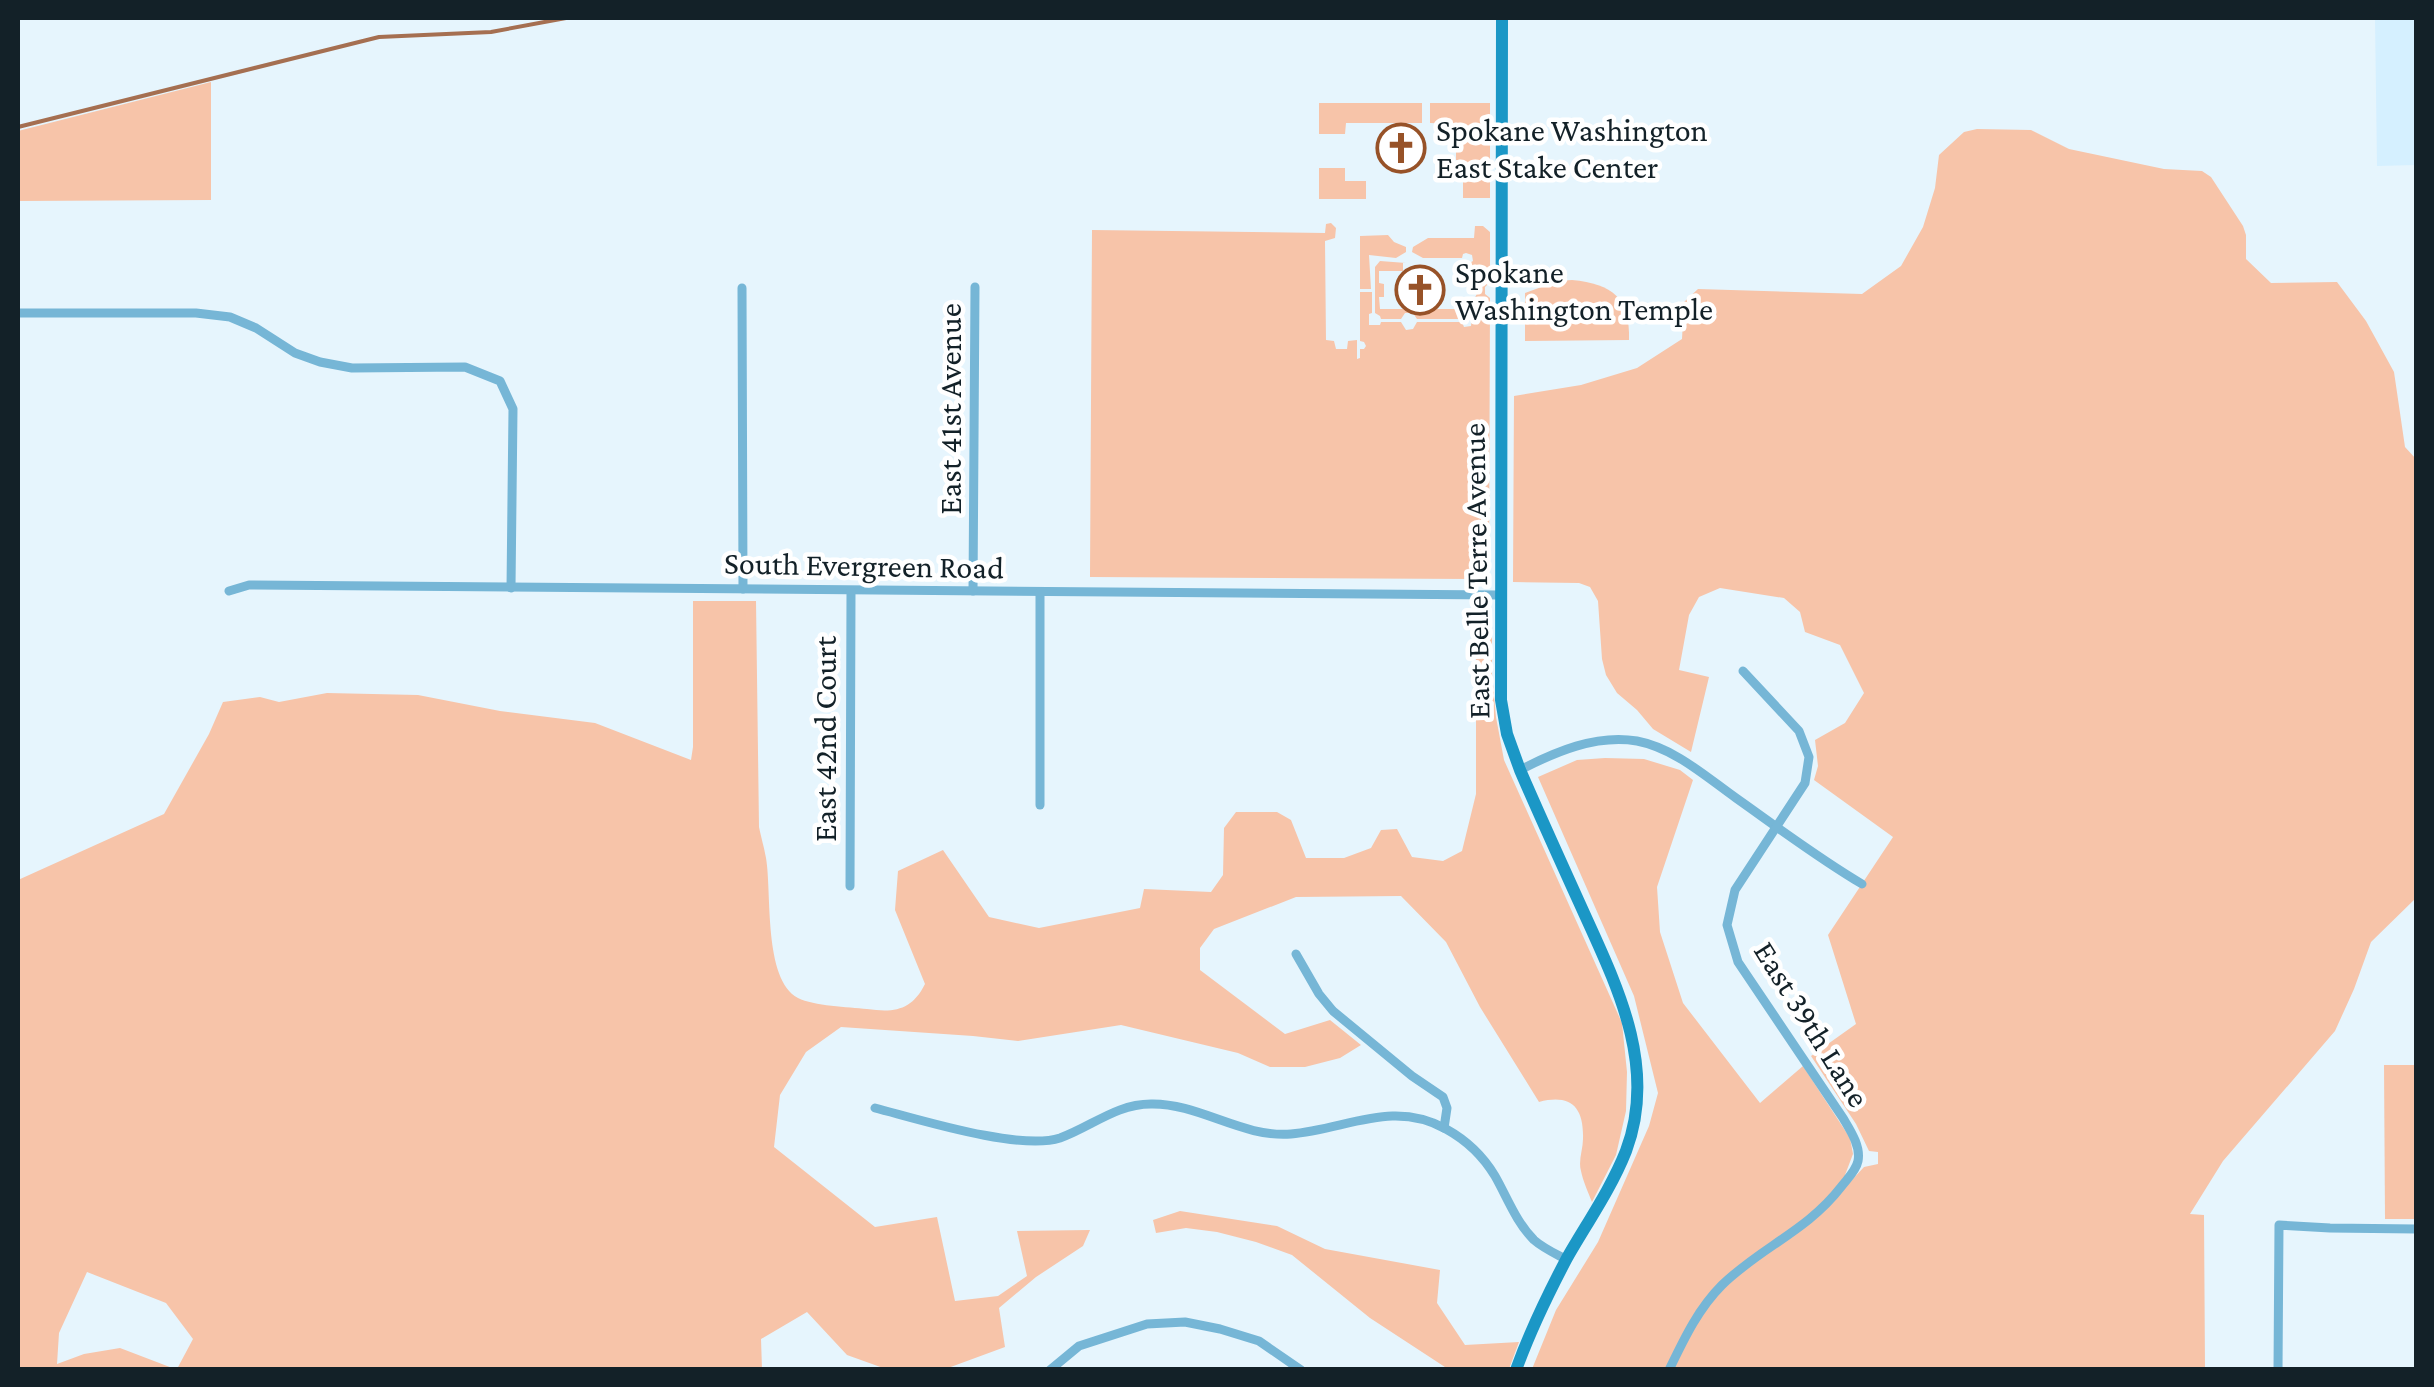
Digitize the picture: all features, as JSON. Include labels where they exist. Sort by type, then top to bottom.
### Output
[{"type":"street","name":"East Belle Terre Avenue","points":[[1502,18],[1501,700],[1507,734],[1520,770],[1622,999],[1635,1050],[1637,1101],[1627,1148],[1541,1310],[1516,1370]]},
{"type":"street","name":"East 41st Avenue","points":[[973,591],[976,287]]},
{"type":"street","points":[[742,288],[743,589]]},
{"type":"street","points":[[18,313],[196,313],[230,317],[256,328],[294,353],[320,362],[352,368],[464,367],[500,381],[513,409],[511,588]]},
{"type":"street","name":"South Evergreen Road","points":[[228,591],[249,584],[1500,596]]},
{"type":"street","name":"East 42nd Court","points":[[850,886],[851,591]]},
{"type":"street","points":[[1040,592],[1040,805]]},
{"type":"street","name":"East 39th Lane","points":[[1668,1370],[1704,1304],[1747,1263],[1819,1213],[1854,1171],[1859,1159],[1843,1118],[1738,962],[1727,925],[1735,890],[1805,783],[1809,757],[1799,731],[1744,671]]},
{"type":"street","points":[[1520,770],[1546,756],[1593,741],[1636,741],[1676,756],[1862,884]]},
{"type":"street","points":[[1296,954],[1319,994],[1334,1010],[1442,1097],[1447,1108],[1444,1128]]},
{"type":"street","points":[[874,1108],[1014,1140],[1041,1142],[1060,1138],[1129,1106],[1168,1105],[1254,1130],[1287,1134],[1369,1117],[1418,1119],[1444,1128],[1472,1148],[1493,1173],[1514,1213],[1535,1241],[1567,1260]]},
{"type":"street","points":[[2278,1370],[2279,1226],[2416,1228]]},
{"type":"street","points":[[1050,1370],[1079,1346],[1147,1324],[1185,1322],[1260,1341],[1301,1370]]},
{"type":"shaded area","points":[[2375,18],[2416,18],[2416,165],[2377,166]]},
{"type":"shaded area","points":[[211,82],[211,200],[18,201],[18,131]]},
{"type":"shaded area","points":[[1319,103],[1422,103],[1422,123],[1346,123],[1345,134],[1319,134]]},
{"type":"shaded area","points":[[1430,103],[1490,103],[1490,198],[1463,198],[1463,161],[1456,160],[1456,124],[1430,123]]},
{"type":"shaded area","points":[[2031,130],[2069,149],[2164,169],[2202,171],[2211,177],[2243,226],[2246,259],[2271,283],[2337,282],[2366,321],[2394,372],[2405,447],[2416,459],[2416,898],[2371,942],[2335,1031],[2223,1161],[2190,1214],[2204,1215],[2205,1369],[1532,1369],[1556,1310],[1598,1242],[1649,1126],[1658,1093],[1634,996],[1538,777],[1577,760],[1605,758],[1644,759],[1680,770],[1693,780],[1657,887],[1660,932],[1683,1003],[1760,1103],[1803,1066],[1850,1138],[1853,1154],[1845,1175],[1851,1181],[1864,1167],[1878,1164],[1878,1152],[1869,1151],[1811,1056],[1856,1024],[1828,935],[1893,837],[1814,780],[1818,766],[1815,740],[1845,723],[1864,693],[1840,645],[1805,632],[1800,612],[1784,598],[1720,588],[1699,597],[1689,615],[1679,670],[1709,677],[1691,752],[1653,729],[1617,693],[1606,675],[1598,601],[1590,587],[1579,583],[1513,582],[1514,396],[1581,385],[1637,368],[1682,339],[1684,302],[1698,289],[1862,294],[1901,266],[1923,227],[1935,188],[1939,155],[1964,132]]},
{"type":"shaded area","points":[[1319,168],[1345,168],[1345,181],[1366,181],[1366,199],[1319,199]]},
{"type":"shaded area","points":[[1326,224],[1336,228],[1335,238],[1325,241],[1326,340],[1334,341],[1336,349],[1347,349],[1348,341],[1357,340],[1357,359],[1360,349],[1366,346],[1360,341],[1360,292],[1372,292],[1369,325],[1401,322],[1406,330],[1413,329],[1417,322],[1462,322],[1464,327],[1471,326],[1468,301],[1478,291],[1475,282],[1468,278],[1472,255],[1423,258],[1412,252],[1413,247],[1428,238],[1474,238],[1475,226],[1490,232],[1490,282],[1485,287],[1490,298],[1487,572],[1474,579],[1090,577],[1092,230],[1325,233]]},
{"type":"shaded area","points":[[1388,235],[1406,247],[1406,252],[1396,258],[1369,255],[1371,289],[1360,289],[1360,236]]},
{"type":"shaded area","points":[[1380,261],[1406,263],[1403,271],[1379,271],[1379,283],[1384,284],[1380,309],[1458,309],[1459,299],[1465,302],[1465,313],[1459,319],[1417,319],[1413,313],[1405,313],[1401,319],[1381,319],[1375,313],[1375,267]]},
{"type":"shaded area","points":[[1572,280],[1598,285],[1616,296],[1626,313],[1629,340],[1525,341],[1525,293]]},
{"type":"shaded area","points":[[693,601],[756,601],[759,827],[779,973],[787,988],[805,1001],[886,1010],[908,1004],[925,984],[895,910],[898,871],[943,850],[989,917],[1039,928],[1140,908],[1144,889],[1211,892],[1223,875],[1224,828],[1236,812],[1277,812],[1291,820],[1306,858],[1344,858],[1371,848],[1381,830],[1397,829],[1412,857],[1443,861],[1462,851],[1476,794],[1476,608],[1488,616],[1496,717],[1504,760],[1622,1023],[1626,1111],[1616,1155],[1592,1202],[1580,1167],[1583,1128],[1578,1111],[1567,1101],[1539,1102],[1480,1007],[1446,942],[1401,896],[1296,897],[1214,929],[1200,948],[1200,970],[1285,1034],[1330,1020],[1361,1045],[1340,1058],[1305,1067],[1270,1067],[1238,1053],[1121,1025],[1018,1041],[841,1027],[806,1052],[780,1095],[774,1147],[875,1227],[937,1217],[955,1301],[998,1296],[1027,1276],[1017,1231],[1090,1230],[1083,1246],[999,1308],[1005,1347],[948,1368],[886,1369],[847,1355],[807,1312],[761,1339],[762,1369],[177,1369],[193,1339],[166,1303],[87,1272],[59,1333],[57,1364],[84,1354],[120,1348],[175,1369],[18,1369],[18,880],[164,814],[223,702],[260,697],[279,702],[327,693],[418,695],[595,723],[691,760]]},
{"type":"shaded area","points":[[2384,1065],[2416,1065],[2416,1219],[2385,1219]]},
{"type":"shaded area","points":[[1180,1211],[1277,1226],[1325,1249],[1440,1270],[1437,1303],[1465,1345],[1519,1342],[1509,1369],[1448,1369],[1370,1318],[1292,1255],[1217,1232],[1186,1228],[1156,1233],[1153,1220]]},
{"type":"waterway","points":[[18,127],[379,37],[491,32],[566,18]]},
{"type":"place","name":"Spokane Washington East Stake Center","points":[[1401,148]]},
{"type":"place","name":"Spokane Washington Temple","points":[[1420,290]]}]
